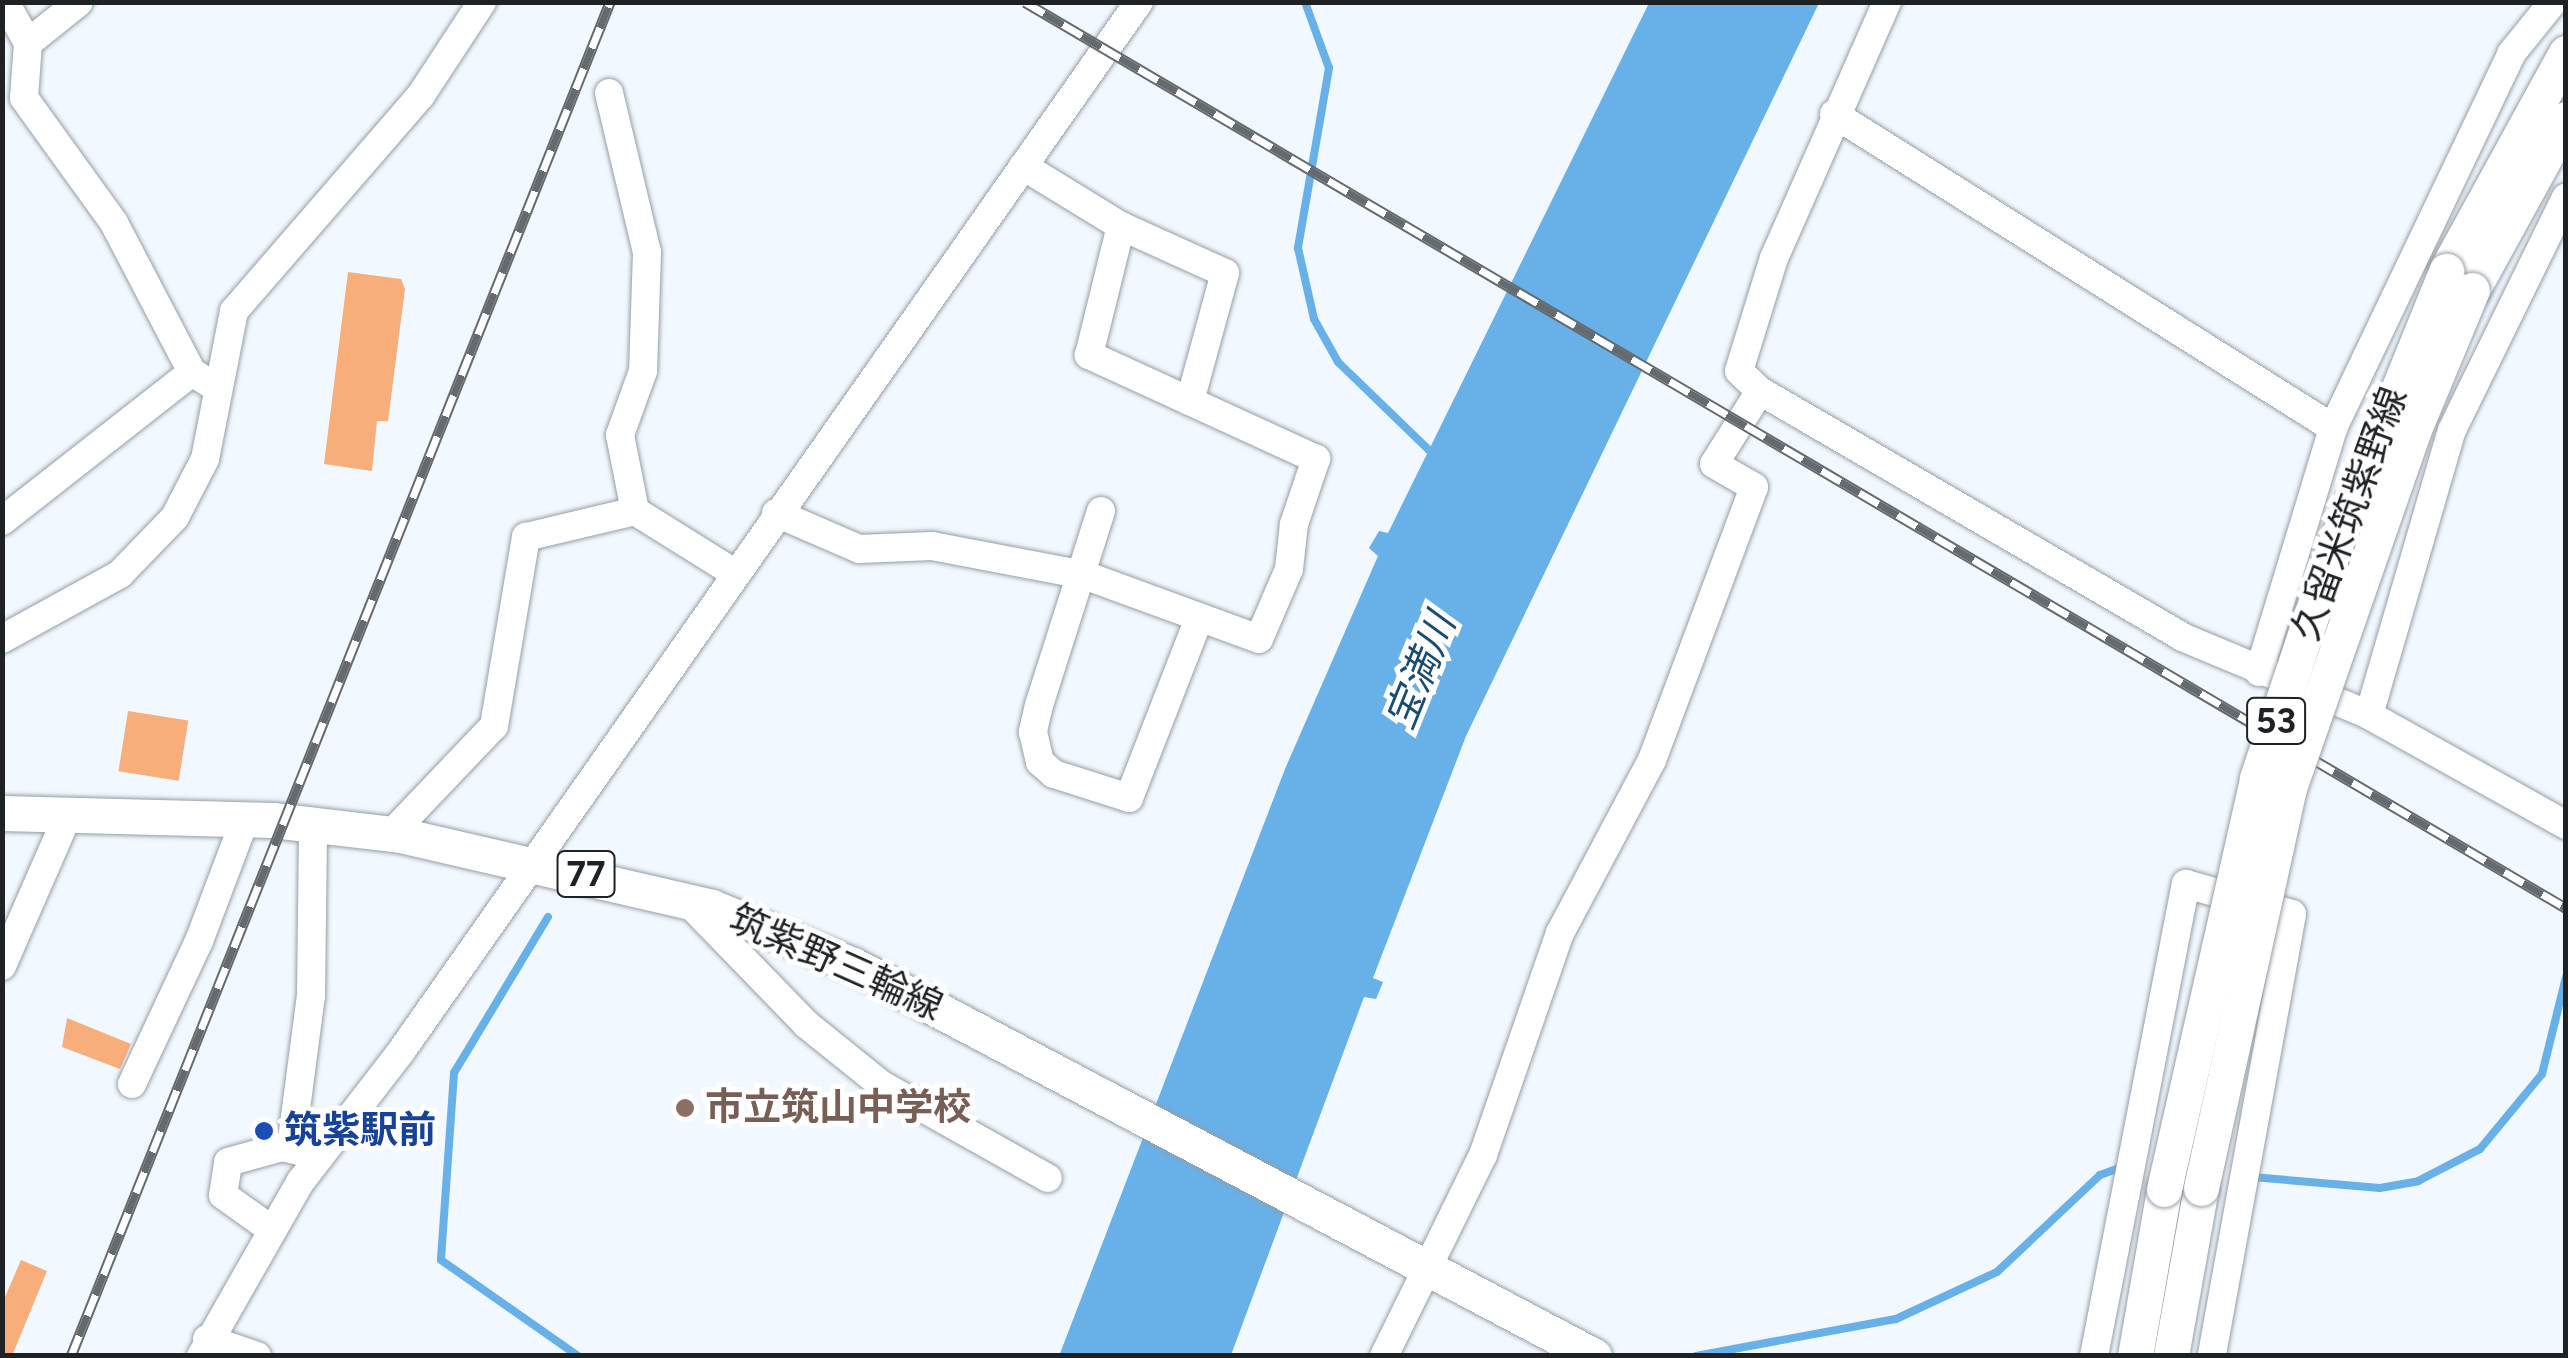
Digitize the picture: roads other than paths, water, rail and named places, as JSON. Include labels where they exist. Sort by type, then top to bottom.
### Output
[{"type":"main road","name":"久留米筑紫野線","points":[[2135,1356],[2164,1189],[2258,778],[2335,545],[2566,53]]},
{"type":"main road","name":"久留米筑紫野線","points":[[2171,1356],[2201,1188],[2288,791],[2406,451],[2459,280],[2566,119]]},
{"type":"main road","name":"筑紫野三輪線","points":[[2,814],[245,818],[313,824],[391,834],[532,862],[685,899],[853,965],[1594,1356]]},
{"type":"street","points":[[5,2],[28,44],[24,98],[114,224],[192,372],[217,388]]},
{"type":"street","points":[[28,44],[79,2]]},
{"type":"street","points":[[2,639],[120,574],[174,516],[205,459],[234,311],[421,94],[482,2]]},
{"type":"street","points":[[257,1356],[204,1347],[320,1156],[1139,2]]},
{"type":"street","points":[[1887,2],[1834,114],[1774,258],[1739,371],[1760,391],[2182,637],[2369,715],[2566,825]]},
{"type":"street","points":[[2259,672],[2333,428],[2511,54],[2553,2]]},
{"type":"street","points":[[609,93],[647,252],[643,371],[620,435],[635,512]]},
{"type":"street","points":[[1834,114],[2333,428]]},
{"type":"street","points":[[1024,166],[1121,226],[1225,273],[1190,401]]},
{"type":"street","points":[[2369,715],[2452,430],[2566,198]]},
{"type":"street","points":[[776,513],[859,549],[932,546],[1084,574],[1260,639],[1289,569],[1294,524],[1316,458],[1088,355],[1121,226]]},
{"type":"street","points":[[2,521],[192,372]]},
{"type":"street","points":[[1384,1356],[1430,1272],[1483,1155],[1560,933],[1652,760],[1754,488],[1714,464],[1760,391]]},
{"type":"street","points":[[1102,511],[1033,732],[1040,762],[1054,774],[1129,798],[1199,618]]},
{"type":"street","points":[[391,834],[494,726],[526,538],[635,512],[725,567]]},
{"type":"street","points":[[2,966],[69,813]]},
{"type":"street","points":[[132,1084],[199,941],[245,818]]},
{"type":"street","points":[[291,1147],[311,996],[313,824]]},
{"type":"street","points":[[2094,1356],[2186,884],[2292,914],[2212,1356]]},
{"type":"street","points":[[685,899],[806,1024],[882,1084],[1048,1178]]},
{"type":"street","points":[[272,1230],[230,1206],[222,1175],[240,1156],[291,1147],[320,1156]]},
{"type":"water","name":"宝満川","points":[[1649,3],[1819,3],[1466,736],[1373,978],[1383,982],[1376,999],[1364,997],[1231,1355],[1059,1356],[1285,769],[1378,556],[1369,548],[1379,531],[1388,533]]},
{"type":"waterway","points":[[1305,2],[1329,68],[1298,248],[1314,319],[1338,362],[1435,456]]},
{"type":"waterway","points":[[548,917],[454,1073],[441,1260],[578,1356]]},
{"type":"waterway","points":[[2252,1177],[2380,1188],[2418,1181],[2480,1149],[2542,1074],[2566,977]]},
{"type":"waterway","points":[[1696,1356],[1896,1319],[1997,1272],[2100,1175],[2125,1166]]},
{"type":"railway","points":[[71,1356],[610,2]]},
{"type":"railway","points":[[1025,2],[2566,908]]},
{"type":"place","name":"市立筑山中学校","points":[[685,1108]]},
{"type":"place","name":"筑紫駅前","points":[[264,1131]]}]
